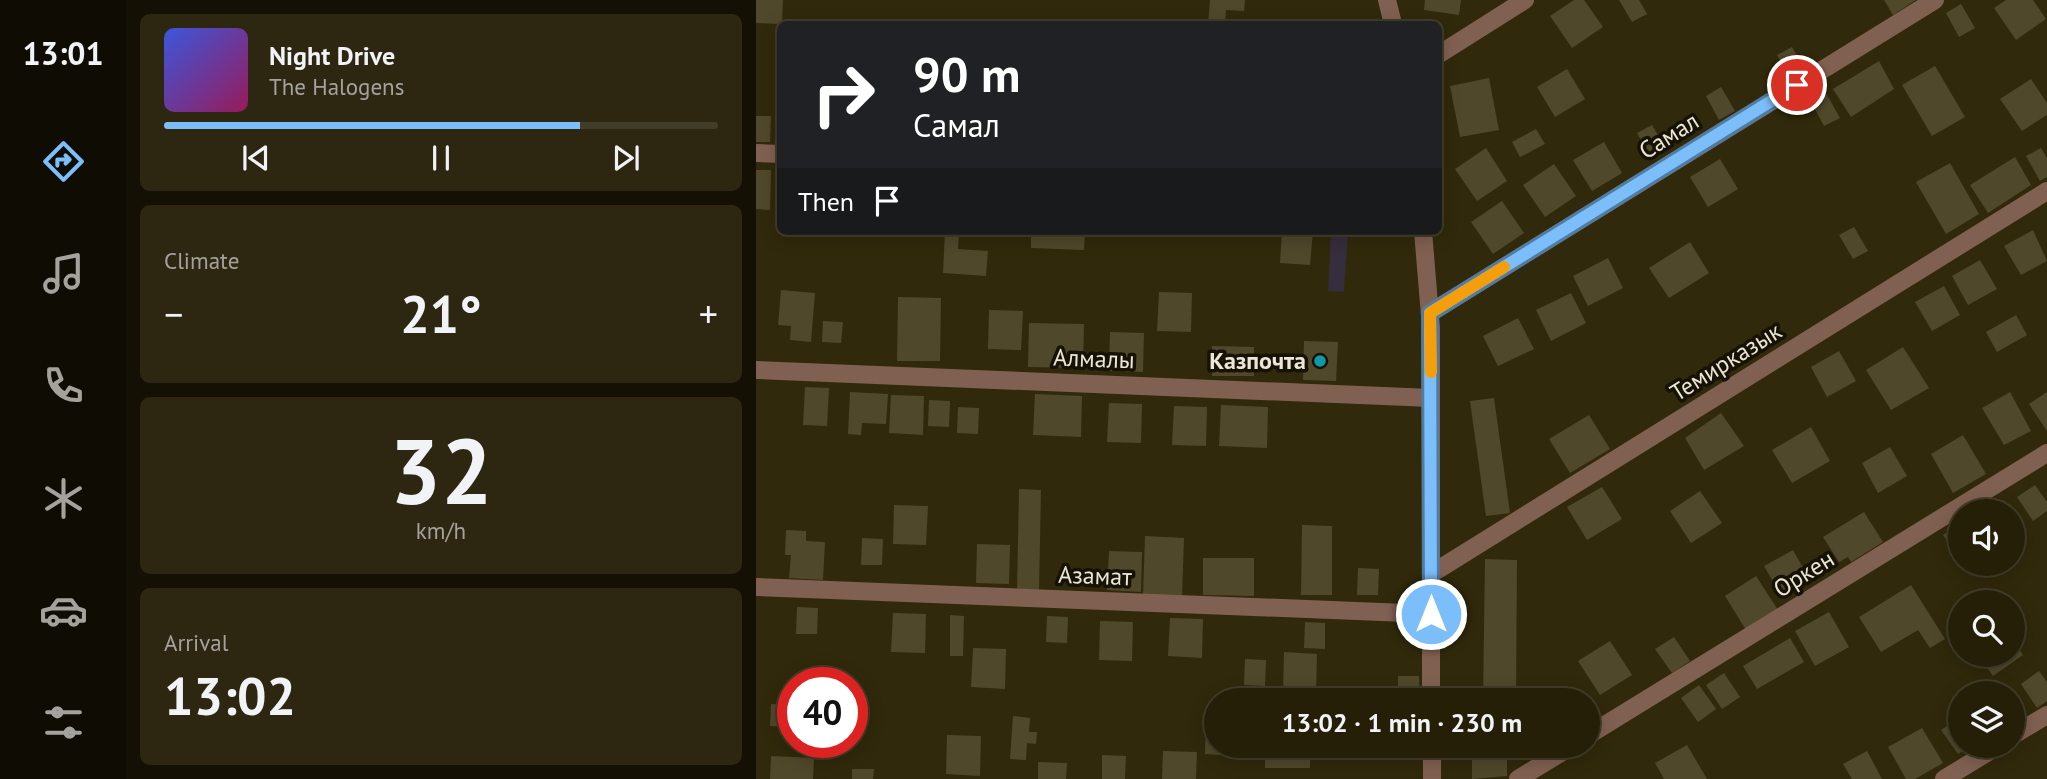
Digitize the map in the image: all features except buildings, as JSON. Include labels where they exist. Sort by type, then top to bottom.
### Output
[{"type":"street","points":[[1387,0],[1392,21]]},
{"type":"street","points":[[1442,52],[1525,0]]},
{"type":"street","name":"Самал","points":[[1430,313],[1935,0]]},
{"type":"street","points":[[756,153],[777,154]]},
{"type":"street","name":"Темирказык","points":[[1431,574],[2047,191]]},
{"type":"street","points":[[1423,235],[1430,313],[1432,688]]},
{"type":"street","name":"Алмалы","points":[[756,370],[1431,398]]},
{"type":"street","name":"Оркен","points":[[1600,728],[2047,453]]},
{"type":"street","name":"Азамат","points":[[756,587],[1431,614]]},
{"type":"street","points":[[2025,728],[2047,715]]},
{"type":"street","points":[[1432,758],[1432,779]]},
{"type":"street","points":[[1518,779],[1553,758]]},
{"type":"street","points":[[1944,779],[1978,758]]},
{"type":"shaded area","points":[[1331,235],[1348,235],[1344,292],[1328,291]]},
{"type":"slow traffic","points":[[1431,372],[1430,313],[1504,267]]},
{"type":"place","name":"Казпочта","points":[[1320,361]]},
{"type":"route","points":[[1431,614],[1430,313],[1797,85]]}]
